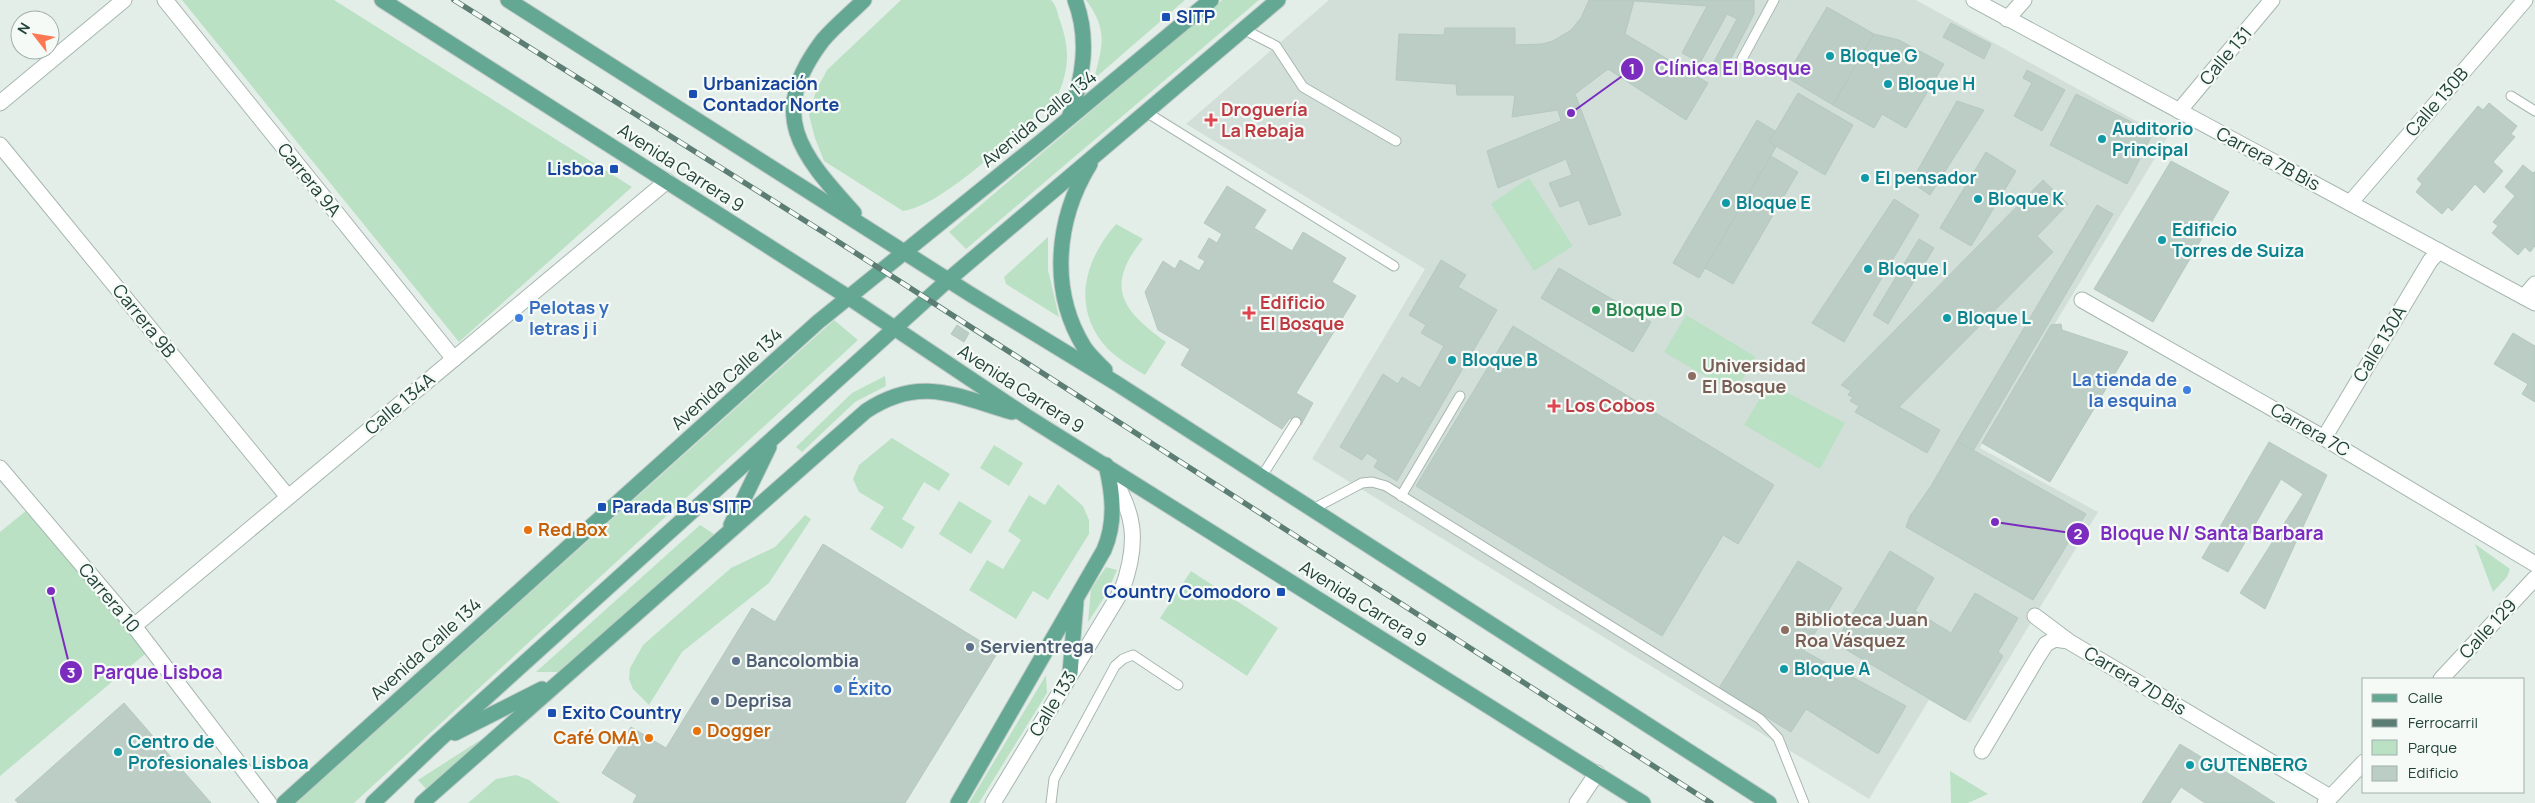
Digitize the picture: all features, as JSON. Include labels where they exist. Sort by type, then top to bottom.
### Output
[{"type":"main road","name":"Avenida Carrera 9","points":[[382,0],[848,297],[1026,416],[1643,803]]},
{"type":"main road","points":[[508,0],[948,280],[1116,383],[1314,509],[1769,803]]},
{"type":"main road","points":[[864,0],[824,39],[802,72],[792,105],[793,124],[802,147],[827,183],[866,227]]},
{"type":"main road","points":[[1068,120],[1078,92],[1083,68],[1082,18],[1075,0]]},
{"type":"main road","name":"Avenida Calle 134","points":[[284,803],[848,297],[1068,120],[1211,0]]},
{"type":"main road","points":[[373,803],[438,741],[948,280],[1278,0]]},
{"type":"main road","points":[[1096,154],[1069,211],[1059,259],[1063,290],[1071,320],[1085,348],[1116,383]]},
{"type":"main road","points":[[422,803],[849,424],[880,402],[896,396],[925,390],[942,392],[1026,416]]},
{"type":"main road","points":[[727,533],[773,440]]},
{"type":"main road","points":[[958,803],[1110,536],[1112,489],[1106,465]]},
{"type":"main road","points":[[1070,674],[1076,598]]},
{"type":"main road","points":[[438,741],[561,679]]},
{"type":"street","points":[[0,103],[124,0]]},
{"type":"street","name":"Carrera 9A","points":[[164,0],[454,359]]},
{"type":"street","name":"Carrera 7B Bis","points":[[1974,0],[2530,300]]},
{"type":"street","points":[[2007,18],[2024,0]]},
{"type":"street","name":"Calle 131","points":[[2179,111],[2272,0]]},
{"type":"street","name":"Calle 130B","points":[[2350,203],[2525,0]]},
{"type":"street","name":"Carrera 9B","points":[[0,145],[288,497]]},
{"type":"street","name":"Calle 134A","points":[[134,626],[667,182]]},
{"type":"street","name":"Calle 130A","points":[[2324,438],[2430,261],[2439,251]]},
{"type":"street","points":[[2530,300],[2535,284]]},
{"type":"street","name":"Carrera 7C","points":[[2082,300],[2324,438],[2535,564]]},
{"type":"street","name":"Calle 133","points":[[993,803],[1122,590],[1133,553],[1130,514],[1120,488],[1106,465]]},
{"type":"street","name":"Carrera 10","points":[[0,468],[134,626],[269,803]]},
{"type":"street","name":"Calle 129","points":[[2442,678],[2535,578]]},
{"type":"street","points":[[2036,616],[2068,641]]},
{"type":"street","name":"Carrera 7D Bis","points":[[1982,751],[2046,644],[2055,638],[2068,641],[2328,800]]},
{"type":"street","points":[[2328,800],[2362,764]]},
{"type":"street","points":[[1578,803],[1597,773]]},
{"type":"lane","points":[[1742,59],[1774,0]]},
{"type":"lane","points":[[1243,30],[1276,46],[1303,86],[1396,141]]},
{"type":"lane","points":[[2511,96],[2535,111]]},
{"type":"lane","points":[[1146,112],[1394,266]]},
{"type":"lane","points":[[1401,496],[1460,396]]},
{"type":"lane","points":[[1262,476],[1296,422]]},
{"type":"lane","points":[[1314,509],[1362,483],[1372,482],[1386,486],[1760,719],[1778,738],[1804,803]]},
{"type":"lane","points":[[1050,803],[1054,779],[1115,666],[1123,658],[1133,655],[1178,685]]},
{"type":"shaded area","name":"Universidad El Bosque","points":[[1329,0],[1916,0],[2167,138],[1980,448],[2098,512],[1970,723],[1929,700],[1869,799],[1312,459],[1425,269],[1186,124]]},
{"type":"green space","points":[[182,0],[334,0],[632,187],[459,342]]},
{"type":"green space","points":[[901,0],[1051,0],[1056,8],[1063,29],[1067,49],[1064,77],[1057,97],[1004,145],[961,180],[921,206],[903,211],[824,161],[809,115],[816,91],[827,70]]},
{"type":"green space","points":[[1086,0],[1185,0],[1094,79],[1100,57],[1102,38],[1098,20]]},
{"type":"green space","points":[[1222,0],[1259,0],[966,249],[949,232]]},
{"type":"green space","points":[[1529,178],[1573,246],[1534,271],[1491,204]]},
{"type":"green space","points":[[1116,224],[1143,239],[1131,256],[1124,271],[1123,296],[1129,308],[1138,319],[1166,342],[1145,375],[1107,348],[1096,333],[1089,317],[1086,285],[1090,269],[1096,253]]},
{"type":"green space","points":[[1048,237],[1048,270],[1059,317],[1006,284],[1004,277]]},
{"type":"green space","points":[[1686,315],[1756,357],[1734,393],[1664,352]]},
{"type":"green space","points":[[834,320],[858,340],[354,803],[296,803]]},
{"type":"green space","points":[[885,376],[886,386],[855,402],[802,452],[796,447],[852,393]]},
{"type":"green space","points":[[1769,383],[1845,423],[1820,469],[1744,425]]},
{"type":"green space","points":[[892,438],[950,474],[939,491],[924,482],[902,519],[915,527],[902,549],[870,529],[884,507],[859,492],[853,479],[859,465]]},
{"type":"green space","points":[[994,445],[1023,463],[1009,486],[980,468]]},
{"type":"green space","points":[[1058,484],[1083,506],[1089,520],[1089,534],[1048,600],[1033,591],[1016,619],[969,590],[987,560],[1003,569],[1021,540],[1008,531],[1029,495],[1045,505]]},
{"type":"green space","points":[[959,501],[992,521],[971,554],[939,534]]},
{"type":"green space","points":[[32,506],[151,649],[0,776],[0,532]]},
{"type":"green space","points":[[805,515],[811,519],[769,583],[682,652],[649,705],[633,689],[629,679],[630,668],[643,645],[731,568],[775,547]]},
{"type":"green space","points":[[700,525],[714,534],[559,672],[536,672]]},
{"type":"green space","points":[[2475,544],[2510,569],[2507,577],[2493,592]]},
{"type":"green space","points":[[1106,567],[1117,570],[1107,593],[1088,622],[1091,589]]},
{"type":"green space","points":[[1191,571],[1278,628],[1247,676],[1160,618]]},
{"type":"green space","points":[[1046,675],[1047,693],[979,803],[969,803]]},
{"type":"green space","points":[[485,737],[427,790],[418,780]]},
{"type":"green space","points":[[1950,771],[1988,794],[1968,803],[1951,803]]},
{"type":"green space","points":[[516,775],[529,780],[560,803],[468,803],[496,779]]},
{"type":"building","points":[[1589,0],[1754,0],[1754,14],[1722,76],[1710,69],[1737,19],[1727,14],[1700,63],[1682,53],[1707,6],[1634,1],[1625,34],[1708,83],[1686,120],[1608,69],[1575,94],[1621,215],[1589,225],[1579,200],[1560,207],[1549,183],[1572,175],[1566,159],[1498,188],[1487,151],[1561,121],[1558,110],[1512,117],[1515,95],[1457,95],[1456,84],[1396,80],[1399,34],[1444,35],[1445,28],[1515,28],[1515,45],[1542,44],[1553,41],[1571,30],[1581,18]]},
{"type":"building","name":"Bloque G","points":[[1827,7],[1874,34],[1833,105],[1786,77]]},
{"type":"building","points":[[1951,23],[1991,44],[1984,59],[1943,37]]},
{"type":"building","name":"Bloque H","points":[[1874,34],[1899,40],[1944,64],[1906,128],[1882,114],[1874,128],[1833,105]]},
{"type":"building","points":[[2027,70],[2065,90],[2042,131],[2014,116],[2032,83],[2023,78]]},
{"type":"building","name":"Bloque G","points":[[1798,93],[1853,125],[1825,175],[1769,142]]},
{"type":"building","name":"Auditorio Principal","points":[[2076,94],[2153,133],[2127,184],[2050,145]]},
{"type":"building","points":[[1957,101],[1984,110],[1930,195],[1911,182]]},
{"type":"building","points":[[2489,103],[2517,126],[2511,134],[2515,137],[2493,162],[2503,171],[2484,193],[2475,184],[2452,211],[2448,207],[2442,214],[2416,192],[2422,184],[2417,179],[2478,106],[2483,110]]},
{"type":"building","name":"Bloque E","points":[[1757,120],[1775,131],[1769,142],[1776,147],[1699,278],[1673,263]]},
{"type":"building","name":"Bloque K","points":[[1986,152],[2016,171],[1971,246],[1940,228]]},
{"type":"building","points":[[1771,156],[1798,172],[1733,284],[1705,268]]},
{"type":"building","name":"Edificio Torres de Suiza","points":[[2171,161],[2229,192],[2153,322],[2094,289]]},
{"type":"building","points":[[2523,165],[2533,173],[2535,171],[2535,246],[2530,252],[2525,247],[2518,255],[2492,233],[2498,226],[2493,222],[2515,196],[2505,187]]},
{"type":"building","name":"Bloque L","points":[[2043,180],[2068,204],[2037,236],[2053,252],[1899,407],[1940,430],[1927,453],[1855,412],[1859,406],[1850,401],[1853,397],[1848,395],[1851,391],[1841,385]]},
{"type":"building","name":"Edificio El Bosque","points":[[1227,186],[1266,210],[1254,228],[1292,251],[1303,232],[1346,258],[1332,282],[1356,296],[1296,393],[1313,403],[1301,425],[1290,418],[1282,429],[1181,365],[1190,349],[1158,330],[1145,292],[1163,261],[1175,269],[1180,260],[1199,271],[1205,261],[1198,257],[1209,238],[1217,243],[1222,234],[1204,223]]},
{"type":"building","name":"Bloque I","points":[[1894,199],[1919,215],[1844,342],[1812,323]]},
{"type":"building","points":[[2097,205],[2113,214],[1973,451],[1957,441]]},
{"type":"building","points":[[1919,239],[1934,248],[1888,324],[1873,315]]},
{"type":"building","name":"Bloque B","points":[[1441,260],[1466,275],[1458,287],[1497,310],[1397,481],[1374,467],[1378,460],[1367,453],[1362,460],[1340,447],[1383,374],[1398,384],[1402,377],[1420,388],[1444,346],[1421,333],[1426,325],[1409,315]]},
{"type":"building","name":"Bloque D","points":[[1559,268],[1651,322],[1633,352],[1541,298]]},
{"type":"building","points":[[2061,324],[2062,330],[2128,352],[2050,482],[1982,443],[2051,325]]},
{"type":"building","points":[[957,325],[969,333],[964,342],[951,334]]},
{"type":"building","name":"Los Cobos","points":[[1513,326],[1774,485],[1738,544],[1723,535],[1662,636],[1416,486]]},
{"type":"building","points":[[2513,333],[2535,346],[2535,402],[2522,394],[2528,384],[2494,364]]},
{"type":"building","points":[[1957,441],[2086,514],[2033,600],[1906,527],[1910,516],[1931,486]]},
{"type":"building","points":[[2269,442],[2327,475],[2265,609],[2240,593],[2303,494],[2281,479],[2228,572],[2202,558]]},
{"type":"building","name":"Éxito","points":[[823,544],[998,652],[905,803],[633,803],[637,795],[602,773],[631,727],[666,748],[752,608],[775,622]]},
{"type":"building","points":[[1890,551],[1934,578],[1915,611],[1951,633],[1975,593],[2018,618],[1998,652],[2003,656],[1965,720],[1835,643]]},
{"type":"building","name":"Bloque A","points":[[1798,561],[1842,588],[1804,651],[1906,706],[1878,754],[1806,709],[1791,732],[1719,688]]},
{"type":"building","name":"Centro de Profesionales Lisboa","points":[[124,703],[211,803],[18,803],[15,800]]},
{"type":"building","name":"GUTENBERG","points":[[2180,744],[2275,803],[2205,803],[2181,787],[2170,803],[2142,803]]},
{"type":"railway","points":[[454,0],[823,232],[1711,803]]},
{"type":"place","name":"SITP","points":[[1166,17]]},
{"type":"place","name":"Bloque G","points":[[1830,56]]},
{"type":"place","name":"Bloque H","points":[[1888,84]]},
{"type":"place","name":"Urbanización Contador Norte","points":[[693,94]]},
{"type":"place","name":"Clínica El Bosque","points":[[1571,113]]},
{"type":"place","name":"Droguería La Rebaja","points":[[1211,120]]},
{"type":"place","name":"Auditorio Principal","points":[[2102,139]]},
{"type":"place","name":"Lisboa","points":[[614,169]]},
{"type":"place","name":"El pensador","points":[[1865,178]]},
{"type":"place","name":"Bloque K","points":[[1978,199]]},
{"type":"place","name":"Bloque E","points":[[1726,203]]},
{"type":"place","name":"Edificio Torres de Suiza","points":[[2162,240]]},
{"type":"place","name":"Bloque I","points":[[1868,269]]},
{"type":"place","name":"Bloque D","points":[[1596,310]]},
{"type":"place","name":"Edificio El Bosque","points":[[1249,313]]},
{"type":"place","name":"Pelotas y letras j i","points":[[519,318]]},
{"type":"place","name":"Bloque L","points":[[1947,318]]},
{"type":"place","name":"Bloque B","points":[[1452,360]]},
{"type":"place","name":"Universidad El Bosque","points":[[1692,376]]},
{"type":"place","name":"La tienda de la esquina","points":[[2187,390]]},
{"type":"place","name":"Los Cobos","points":[[1554,406]]},
{"type":"place","name":"Parada Bus SITP","points":[[602,507]]},
{"type":"place","name":"Bloque N/ Santa Barbara","points":[[1995,522]]},
{"type":"place","name":"Red Box","points":[[528,530]]},
{"type":"place","name":"Parque Lisboa","points":[[51,591]]},
{"type":"place","name":"Country Comodoro","points":[[1281,592]]},
{"type":"place","name":"Biblioteca Juan Roa Vásquez","points":[[1785,630]]},
{"type":"place","name":"Servientrega","points":[[970,647]]},
{"type":"place","name":"Bancolombia","points":[[736,661]]},
{"type":"place","name":"Bloque A","points":[[1784,669]]},
{"type":"place","name":"Éxito","points":[[838,689]]},
{"type":"place","name":"Deprisa","points":[[715,701]]},
{"type":"place","name":"Exito Country","points":[[552,713]]},
{"type":"place","name":"Dogger","points":[[697,731]]},
{"type":"place","name":"Café OMA","points":[[649,738]]},
{"type":"place","name":"Centro de Profesionales Lisboa","points":[[118,752]]},
{"type":"place","name":"GUTENBERG","points":[[2190,765]]}]
